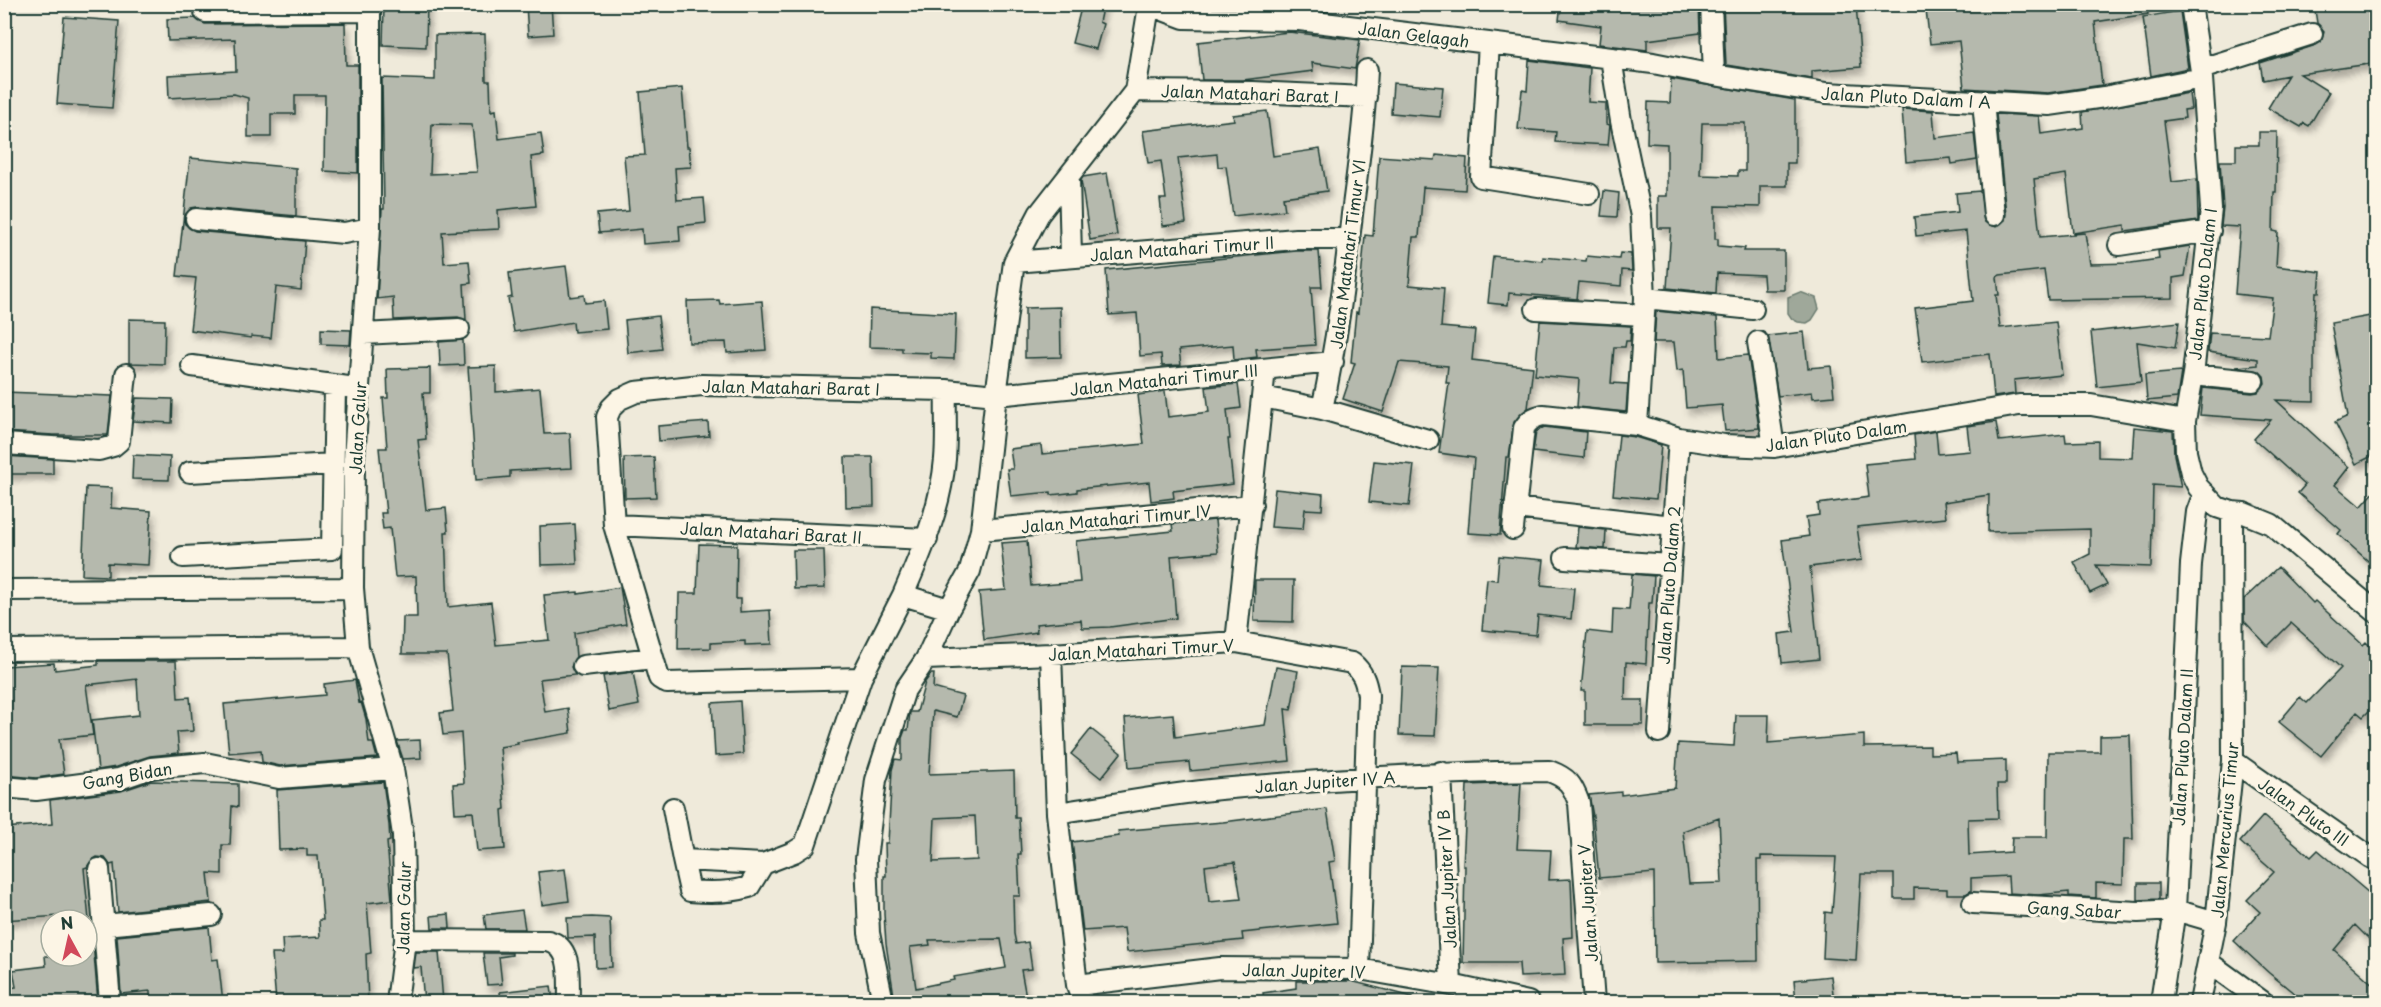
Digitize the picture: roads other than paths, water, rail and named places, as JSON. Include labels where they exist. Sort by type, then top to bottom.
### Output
[{"type":"street","points":[[1299,20],[1315,4]]},
{"type":"street","points":[[1712,4],[1714,75]]},
{"type":"street","name":"Jalan Pluto Dalam I","points":[[2185,421],[2193,375],[2211,209],[2201,73],[2191,4]]},
{"type":"street","points":[[883,1002],[869,933],[866,859],[876,780],[905,690],[926,659],[970,571],[981,530],[1014,262],[1039,214],[1135,91],[1148,5]]},
{"type":"street","name":"Jalan Gelagah","points":[[1148,5],[1184,18],[1299,20],[1611,58]]},
{"type":"street","name":"Jalan Galur","points":[[205,12],[370,8],[370,228],[354,459],[353,588],[358,647],[393,769],[403,835],[405,940],[397,1002]]},
{"type":"street","name":"Jalan Pluto Dalam I A","points":[[1611,58],[1653,63],[1826,93],[2049,105],[2104,97],[2201,73],[2312,34]]},
{"type":"street","points":[[1489,43],[1481,177],[1589,194]]},
{"type":"street","points":[[1611,58],[1621,121],[1641,216],[1644,307],[1637,425]]},
{"type":"street","name":"Jalan Matahari Timur VI","points":[[1322,409],[1333,362],[1350,239],[1367,70]]},
{"type":"street","name":"Jalan Matahari Barat I","points":[[1135,91],[1253,92],[1366,97]]},
{"type":"street","points":[[1983,102],[1994,215]]},
{"type":"street","points":[[1069,178],[1071,256]]},
{"type":"street","points":[[196,219],[344,233],[370,228]]},
{"type":"street","points":[[2119,245],[2210,231]]},
{"type":"street","name":"Jalan Matahari Timur II","points":[[1014,262],[1296,239],[1350,239]]},
{"type":"street","points":[[1536,309],[1644,307],[1753,309]]},
{"type":"street","points":[[363,334],[459,329]]},
{"type":"street","points":[[1758,342],[1774,447]]},
{"type":"street","name":"Jalan Matahari Timur III","points":[[946,390],[996,395],[1333,362]]},
{"type":"street","points":[[192,366],[334,387],[359,388]]},
{"type":"street","points":[[1236,642],[1265,369]]},
{"type":"street","points":[[4,444],[99,450],[113,446],[119,441],[126,374]]},
{"type":"street","points":[[2193,375],[2253,381]]},
{"type":"street","name":"Jalan Matahari Barat I","points":[[614,525],[607,417],[611,408],[620,399],[636,392],[702,385],[946,390]]},
{"type":"street","points":[[183,557],[332,549],[334,387]]},
{"type":"street","points":[[683,860],[763,864],[795,852],[805,845],[861,678],[903,595],[927,539],[938,503],[945,459],[946,390]]},
{"type":"street","points":[[1263,397],[1322,409],[1428,440]]},
{"type":"street","name":"Jalan Pluto Dalam","points":[[1515,508],[1524,428],[1535,416],[1637,425],[1679,438],[1724,445],[1774,447],[2019,405],[2091,405],[2185,421]]},
{"type":"street","points":[[2185,421],[2186,452],[2191,473],[2198,487],[2217,507],[2244,513],[2271,524],[2376,612]]},
{"type":"street","name":"Jalan Pluto Dalam 2","points":[[1659,732],[1679,438]]},
{"type":"street","points":[[190,472],[334,464]]},
{"type":"street","name":"Jalan Pluto Dalam II","points":[[2161,1002],[2175,910],[2192,564],[2197,512],[2204,493]]},
{"type":"street","name":"Jalan Matahari Timur IV","points":[[981,530],[1252,505]]},
{"type":"street","points":[[1513,529],[1515,508],[1673,526]]},
{"type":"street","name":"Jalan Mercurius Timur","points":[[2200,1002],[2216,922],[2233,761],[2232,512]]},
{"type":"street","points":[[614,525],[654,664],[659,678],[667,683],[861,678]]},
{"type":"street","name":"Jalan Matahari Barat II","points":[[614,525],[927,539]]},
{"type":"street","points":[[1565,558],[1670,565]]},
{"type":"street","points":[[4,590],[353,588]]},
{"type":"street","points":[[903,595],[949,609]]},
{"type":"street","name":"Jalan Matahari Timur V","points":[[926,659],[1051,654],[1236,642],[1352,663],[1360,669],[1368,695],[1364,778]]},
{"type":"street","points":[[4,650],[358,647]]},
{"type":"street","points":[[1051,654],[1057,813],[1080,994]]},
{"type":"street","points":[[583,666],[654,664]]},
{"type":"street","name":"Jalan Pluto III","points":[[2233,761],[2376,860]]},
{"type":"street","name":"Gang Bidan","points":[[4,787],[36,789],[57,787],[119,779],[151,768],[205,763],[279,778],[393,769]]},
{"type":"street","name":"Jalan Jupiter IV A","points":[[1057,813],[1218,789],[1441,772],[1549,771],[1564,776],[1574,788],[1579,803]]},
{"type":"street","name":"Jalan Jupiter IV B","points":[[1441,772],[1451,985]]},
{"type":"street","points":[[1359,969],[1364,778]]},
{"type":"street","name":"Jalan Jupiter V","points":[[1579,803],[1594,1002]]},
{"type":"street","points":[[672,808],[690,891],[732,892],[749,887],[763,864]]},
{"type":"street","points":[[99,869],[110,1002]]},
{"type":"street","name":"Gang Sabar","points":[[1973,903],[2138,912],[2175,910],[2216,922]]},
{"type":"street","points":[[104,926],[211,915]]},
{"type":"street","points":[[405,940],[548,941],[556,943],[564,951],[567,960],[569,1002]]},
{"type":"street","points":[[2208,962],[2264,1002]]},
{"type":"street","name":"Jalan Jupiter IV","points":[[1080,994],[1221,968],[1359,969],[1451,985],[1528,1002]]}]
